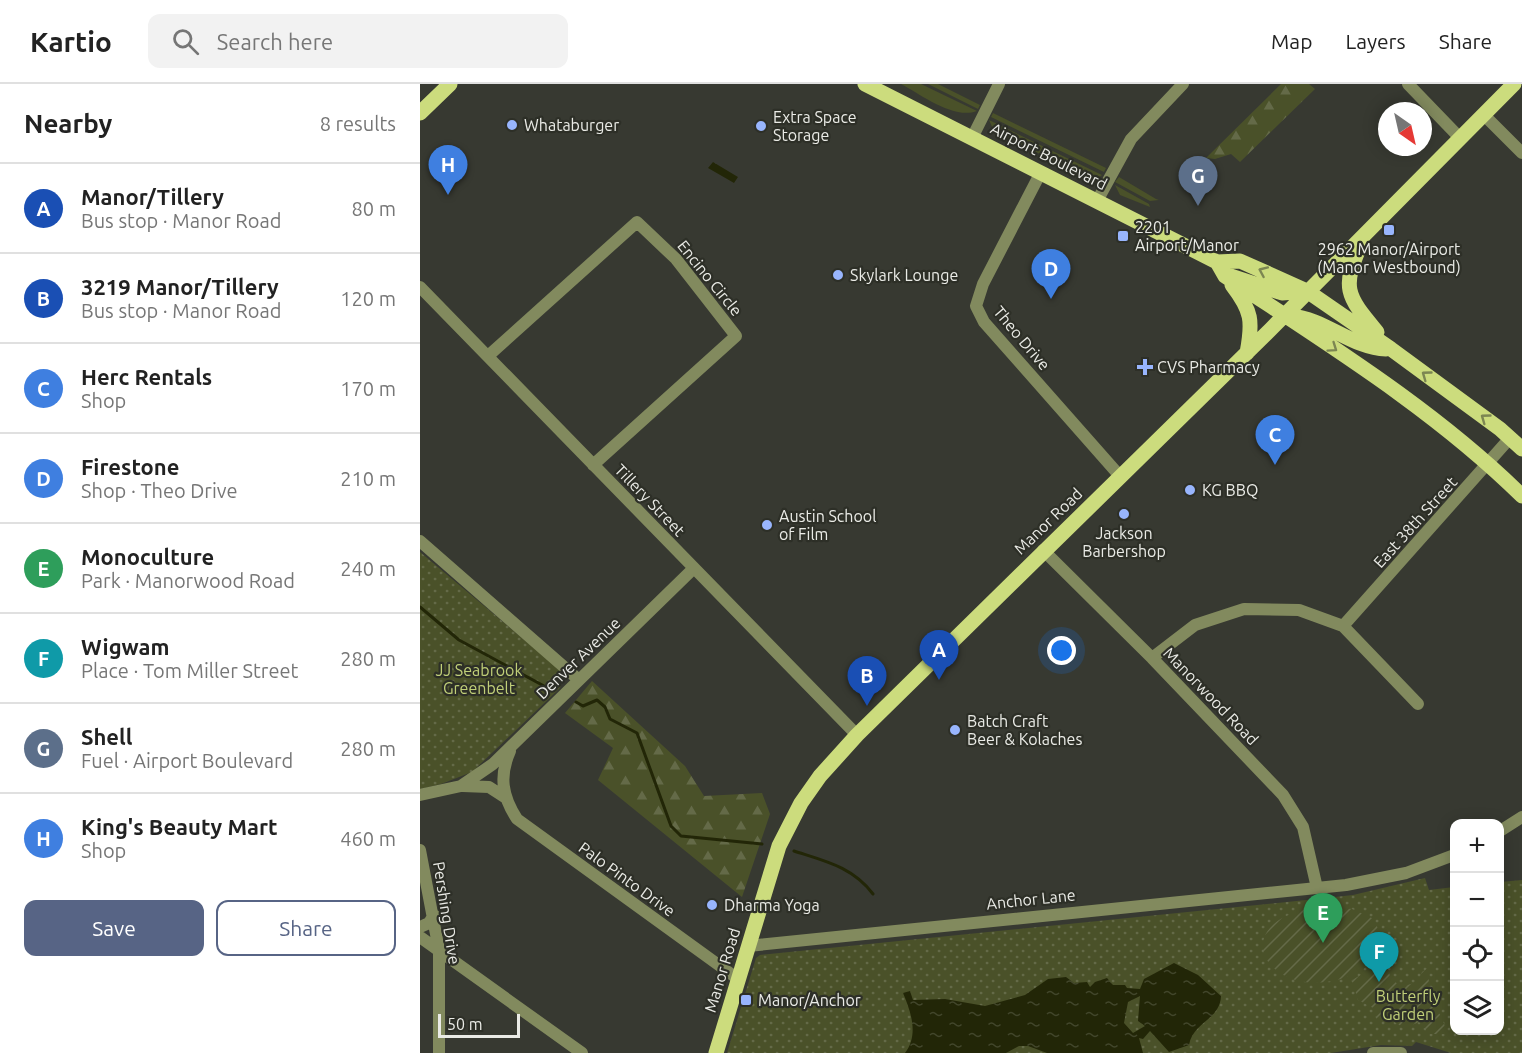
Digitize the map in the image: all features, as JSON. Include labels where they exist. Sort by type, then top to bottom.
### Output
[{"type":"main road","points":[[420,113],[450,84]]},
{"type":"main road","name":"Airport Boulevard","points":[[865,84],[1217,262],[1240,261],[1307,291],[1391,349],[1522,449]]},
{"type":"main road","name":"Manor Road","points":[[716,1053],[779,846],[820,776],[856,735],[1119,475],[1285,316],[1307,291],[1514,84]]},
{"type":"main road","points":[[1365,234],[1349,271],[1348,283],[1355,306],[1391,349]]},
{"type":"main road","points":[[1217,262],[1246,304],[1251,316],[1247,353]]},
{"type":"main road","points":[[1225,276],[1242,278],[1282,293],[1307,291]]},
{"type":"main road","points":[[1225,276],[1371,375],[1490,464],[1522,496]]},
{"type":"main road","points":[[1285,316],[1312,320],[1375,348],[1391,349]]},
{"type":"street","points":[[972,138],[999,84]]},
{"type":"street","points":[[1097,201],[1131,139],[1183,84]]},
{"type":"street","points":[[1408,84],[1460,138]]},
{"type":"street","points":[[1484,115],[1522,153]]},
{"type":"street","name":"Theo Drive","points":[[1041,172],[983,284],[976,306],[984,322],[1119,475]]},
{"type":"street","name":"Encino Circle","points":[[488,356],[636,222],[676,259],[736,336],[592,465]]},
{"type":"street","name":"Tillery Street","points":[[420,287],[856,735]]},
{"type":"street","name":"East 38th Street","points":[[1343,626],[1490,464],[1510,438]]},
{"type":"street","points":[[420,541],[579,680]]},
{"type":"street","name":"Manorwood Road","points":[[1043,550],[1152,658],[1296,812],[1309,846],[1317,888]]},
{"type":"street","name":"Denver Avenue","points":[[420,795],[461,786],[494,764],[693,569]]},
{"type":"street","points":[[1152,658],[1195,626],[1244,609],[1299,610],[1343,626],[1418,704]]},
{"type":"street","points":[[506,798],[502,778],[513,745]]},
{"type":"street","points":[[461,786],[489,787],[506,798]]},
{"type":"street","name":"Palo Pinto Drive","points":[[506,798],[518,819],[527,827],[738,978]]},
{"type":"street","points":[[1504,828],[1522,816]]},
{"type":"street","name":"Pershing Drive","points":[[420,850],[439,950],[439,1053]]},
{"type":"street","name":"Anchor Lane","points":[[748,946],[1317,888],[1380,879],[1429,866],[1450,857]]},
{"type":"street","points":[[420,927],[429,923],[434,915]]},
{"type":"street","points":[[420,937],[582,1053]]},
{"type":"street","points":[[1373,1053],[1401,1053]]},
{"type":"green space","points":[[901,84],[921,84],[977,111],[968,113],[948,109]]},
{"type":"green space","points":[[928,84],[938,84],[980,105],[978,109]]},
{"type":"green space","points":[[1281,84],[1309,84],[1315,89],[1240,162],[1231,154],[1215,159],[1206,158]]},
{"type":"green space","points":[[993,113],[1106,168],[1104,172],[991,117]]},
{"type":"green space","points":[[989,120],[1102,175],[1098,178],[1086,177],[994,131]]},
{"type":"green space","points":[[1119,177],[1159,200],[1150,201],[1115,182]]},
{"type":"green space","points":[[1115,185],[1149,204],[1150,207],[1120,195]]},
{"type":"green space","name":"JJ Seabrook Greenbelt","points":[[420,552],[560,670],[564,676],[560,688],[472,772],[420,789]]},
{"type":"green space","points":[[592,681],[685,766],[704,796],[762,793],[770,814],[742,897],[598,780],[613,748],[565,713]]},
{"type":"green space","points":[[1425,878],[1429,890],[1450,887],[1450,1035],[1504,1035],[1504,882],[1522,880],[1522,1053],[1451,1053],[1416,1042],[1412,1046],[1381,1045],[1331,1053],[727,1053],[756,958],[760,955],[1353,895]]},
{"type":"green space","points":[[1326,906],[1352,909],[1374,919],[1383,941],[1377,957],[1354,974],[1324,982],[1298,981],[1278,972],[1266,958],[1263,943],[1271,927],[1291,914]]},
{"type":"green space","name":"Butterfly Garden","points":[[1384,955],[1390,976],[1400,987],[1418,982],[1422,972],[1428,968],[1430,1000],[1441,1016],[1448,1034],[1430,1034],[1419,1022],[1406,1027],[1389,1019],[1377,1020],[1375,1009],[1358,1000],[1352,980],[1371,969]]},
{"type":"water","points":[[713,162],[738,177],[734,183],[708,168]]},
{"type":"water","points":[[1174,963],[1198,975],[1221,996],[1220,1004],[1191,1037],[1189,1045],[1169,1052],[1150,1031],[1143,1039],[1139,1038],[1143,1053],[1047,1053],[1028,1046],[1019,1046],[1006,1053],[905,1053],[913,1031],[909,1008],[903,993],[910,991],[913,1000],[945,999],[985,1006],[1025,995],[1048,979],[1066,977],[1074,983],[1087,982],[1090,987],[1095,982],[1107,978],[1113,985],[1140,989],[1144,979]],"holes":[[[1140,996],[1138,1021],[1145,1026],[1133,1033],[1124,1023],[1128,1002]]]},
{"type":"waterway","points":[[420,607],[459,640],[544,686]]},
{"type":"waterway","points":[[576,702],[583,706],[597,700],[605,707],[610,719],[637,733],[671,826],[681,836],[762,844]]},
{"type":"waterway","points":[[794,851],[838,866],[857,877],[873,894]]},
{"type":"place","name":"Whataburger","points":[[512,125]]},
{"type":"place","name":"Extra Space Storage","points":[[761,126]]},
{"type":"place","name":"King's Beauty Mart","points":[[448,195]]},
{"type":"place","name":"Shell","points":[[1198,206]]},
{"type":"place","name":"2962 Manor/Airport (Manor Westbound)","points":[[1389,230]]},
{"type":"place","name":"2201 Airport/Manor","points":[[1123,236]]},
{"type":"place","name":"Skylark Lounge","points":[[838,275]]},
{"type":"place","name":"Firestone","points":[[1051,299]]},
{"type":"place","name":"CVS Pharmacy","points":[[1145,367]]},
{"type":"place","name":"Herc Rentals","points":[[1275,465]]},
{"type":"place","name":"KG BBQ","points":[[1190,490]]},
{"type":"place","name":"Jackson Barbershop","points":[[1124,514]]},
{"type":"place","name":"Austin School of Film","points":[[767,525]]},
{"type":"place","name":"Manor/Tillery","points":[[939,680]]},
{"type":"place","name":"3219 Manor/Tillery","points":[[867,706]]},
{"type":"place","name":"Batch Craft Beer & Kolaches","points":[[955,730]]},
{"type":"place","name":"Dharma Yoga","points":[[712,905]]},
{"type":"place","name":"Monoculture","points":[[1323,943]]},
{"type":"place","name":"Wigwam","points":[[1379,982]]},
{"type":"place","name":"Manor/Anchor","points":[[746,1000]]}]
